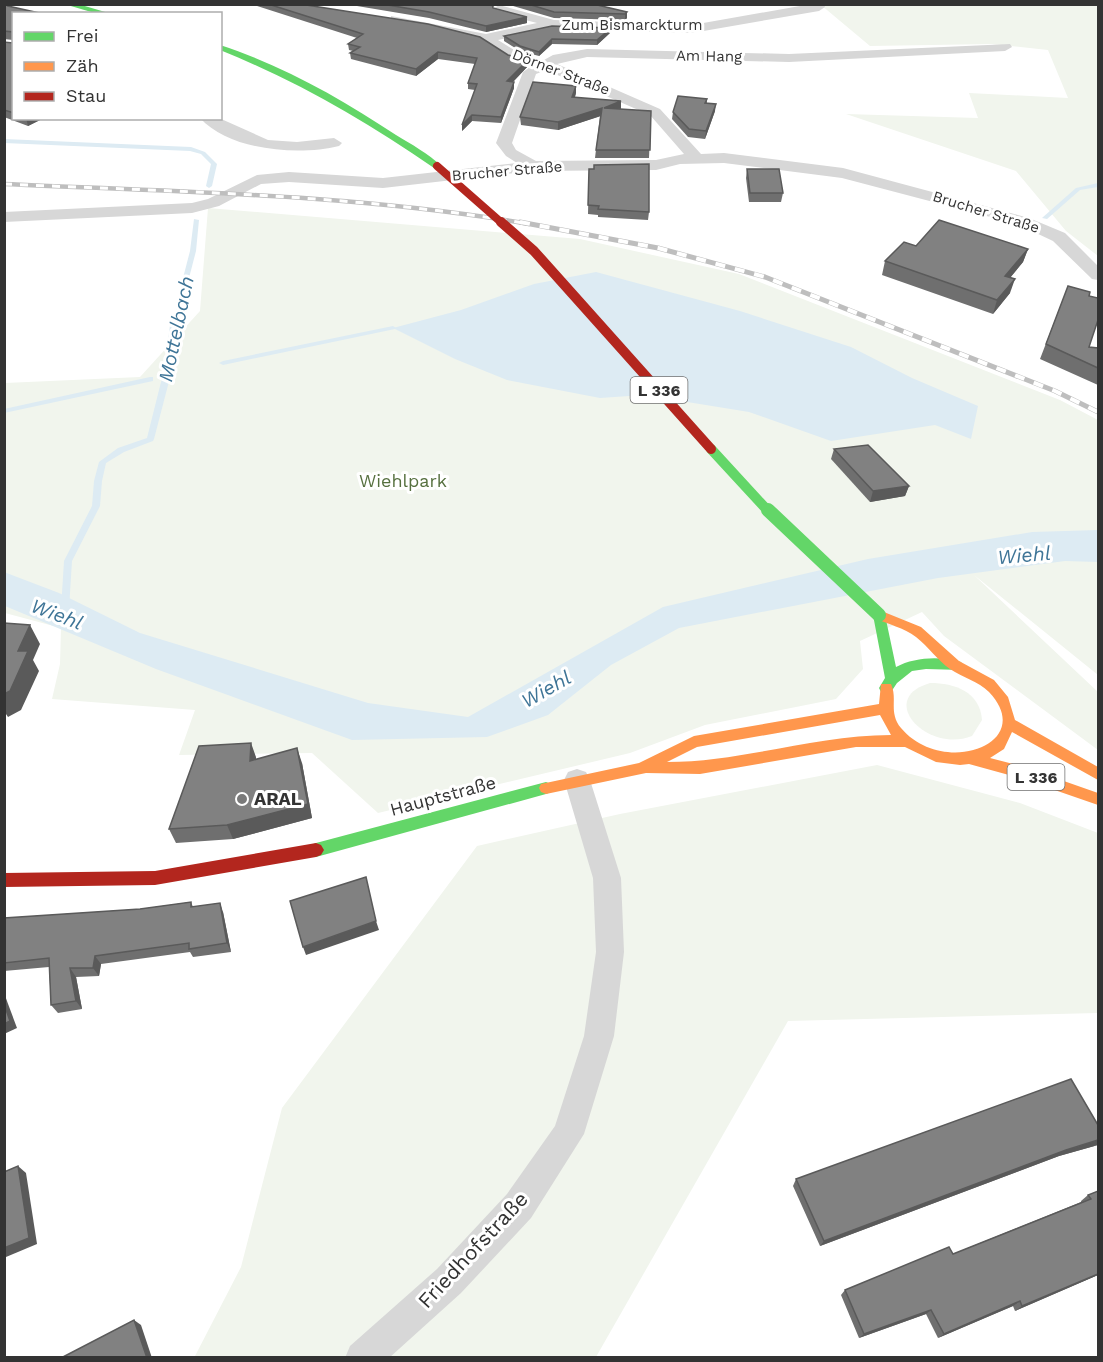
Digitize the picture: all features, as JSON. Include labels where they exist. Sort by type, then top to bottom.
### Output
[{"type":"main road","points":[[67,4],[101,12]]},
{"type":"main road","name":"L 336","points":[[222,48],[285,74],[344,104],[392,133],[437,166],[534,251],[756,499],[879,615],[919,633],[956,666]]},
{"type":"main road","points":[[879,615],[892,678],[883,697],[884,709]]},
{"type":"main road","name":"L 336","points":[[892,678],[909,667],[931,662],[956,666],[977,675],[994,688],[1005,705],[1009,723],[1006,735],[998,746],[972,759]]},
{"type":"main road","name":"L 336","points":[[884,709],[891,726],[905,741],[925,753],[949,759],[972,759],[1022,772],[1098,799]]},
{"type":"main road","name":"Hauptstraße","points":[[4,880],[166,876],[315,850],[577,780],[642,768],[694,742],[884,709]]},
{"type":"main road","name":"L 336","points":[[1009,723],[1098,774]]},
{"type":"main road","points":[[642,768],[699,768],[856,741],[905,741]]},
{"type":"street","name":"Zum Bismarckturm","points":[[486,38],[552,24],[692,28],[819,7]]},
{"type":"street","name":"Zum Bismarckturm","points":[[500,9],[552,24]]},
{"type":"street","points":[[424,10],[429,24]]},
{"type":"street","name":"Dörner Straße","points":[[385,18],[429,24],[486,38],[514,56],[544,64],[600,86],[655,112],[696,158]]},
{"type":"street","name":"Am Hang","points":[[544,64],[587,53],[789,58],[1005,47]]},
{"type":"street","points":[[533,166],[511,153],[504,144],[530,72],[544,64]]},
{"type":"street","points":[[210,120],[246,141],[273,148],[302,148],[334,143]]},
{"type":"street","name":"Brucher Straße","points":[[4,217],[192,208],[213,202],[257,180],[278,178],[383,183],[533,166],[656,165],[696,158],[724,158],[843,173],[1023,221],[1059,237],[1098,275]]},
{"type":"street","name":"Friedhofstraße","points":[[362,1358],[449,1281],[519,1206],[568,1134],[599,1036],[610,952],[607,878],[577,780]]},
{"type":"green space","points":[[821,5],[1098,5],[1098,256],[1066,231],[1016,171],[846,114],[978,118],[969,93],[1068,98],[1048,50],[992,44],[870,46]]},
{"type":"green space","name":"Wiehlpark","points":[[208,208],[580,239],[739,274],[1060,400],[1098,420],[1098,675],[974,575],[1098,692],[1098,750],[944,636],[922,612],[860,641],[863,669],[836,699],[705,725],[630,753],[378,813],[312,753],[179,755],[195,710],[52,699],[60,664],[61,628],[5,613],[5,383],[140,377],[200,311]]},
{"type":"green space","points":[[930,683],[957,687],[977,702],[982,720],[972,736],[955,740],[939,738],[914,722],[908,712],[907,701],[914,691]]},
{"type":"green space","points":[[877,765],[1020,803],[1098,833],[1098,1013],[788,1021],[596,1357],[194,1358],[241,1267],[282,1108],[477,846],[620,814]]},
{"type":"water","points":[[596,272],[740,311],[851,347],[912,378],[978,406],[971,439],[935,425],[831,441],[749,412],[644,395],[600,398],[507,380],[455,359],[393,328],[461,310],[534,284]]},
{"type":"water","name":"Wiehl","points":[[1098,530],[1098,562],[1065,561],[938,578],[679,628],[611,665],[548,715],[487,737],[352,740],[156,669],[5,606],[4,572],[59,593],[140,633],[368,703],[468,717],[663,607],[868,559],[1032,532]]},
{"type":"building","points":[[4,4],[35,12],[12,12],[12,32],[4,31]]},
{"type":"building","points":[[268,4],[300,4],[428,24],[480,37],[508,55],[528,60],[507,81],[514,82],[501,117],[472,115],[462,125],[477,84],[468,83],[477,58],[438,52],[416,69],[350,53],[360,47],[348,44],[363,34]]},
{"type":"building","points":[[382,4],[492,4],[493,8],[527,17],[486,26],[429,12]]},
{"type":"building","points":[[528,4],[593,4],[627,12],[625,14],[554,12]]},
{"type":"building","points":[[552,26],[611,28],[597,40],[552,39],[539,52],[520,46],[504,36]]},
{"type":"building","points":[[4,42],[12,43],[12,112],[4,110]]},
{"type":"building","points":[[533,82],[576,86],[572,97],[621,101],[604,108],[651,111],[650,150],[596,150],[602,108],[558,122],[520,117]]},
{"type":"building","points":[[678,96],[707,99],[705,103],[716,104],[706,131],[689,129],[673,112]]},
{"type":"building","points":[[649,164],[649,212],[598,209],[599,206],[588,205],[589,169],[594,169],[594,165]]},
{"type":"building","points":[[747,169],[779,169],[783,193],[750,193]]},
{"type":"building","points":[[939,220],[1028,249],[1005,276],[1015,279],[997,300],[885,261],[904,242],[916,246]]},
{"type":"building","points":[[1068,286],[1090,292],[1089,296],[1098,298],[1098,320],[1089,347],[1098,348],[1098,368],[1046,344]]},
{"type":"building","points":[[868,445],[909,486],[873,491],[834,449]]},
{"type":"building","points":[[4,623],[30,625],[18,651],[28,651],[10,691],[4,694]]},
{"type":"building","points":[[251,743],[250,761],[297,748],[308,804],[227,825],[169,829],[199,746]]},
{"type":"building","points":[[366,877],[376,921],[303,947],[290,901]]},
{"type":"building","points":[[191,902],[191,907],[220,903],[227,943],[189,949],[189,943],[95,956],[93,968],[70,968],[76,1001],[51,1005],[49,958],[4,963],[4,918],[140,909]]},
{"type":"building","points":[[4,1004],[10,1021],[4,1024]]},
{"type":"building","points":[[1071,1079],[1098,1125],[1098,1140],[824,1241],[796,1179]]},
{"type":"building","points":[[18,1166],[29,1238],[4,1248],[4,1172]]},
{"type":"building","points":[[1098,1191],[1098,1274],[1022,1306],[1020,1301],[944,1334],[931,1310],[864,1334],[845,1290],[949,1247],[953,1254],[1091,1199],[1088,1195]]},
{"type":"building","points":[[134,1320],[147,1358],[61,1358]]},
{"type":"waterway","name":"Mottelbach","points":[[4,141],[191,149],[203,153],[214,164],[209,186]]},
{"type":"waterway","points":[[1045,218],[1078,189],[1098,185]]},
{"type":"waterway","name":"Mottelbach","points":[[65,609],[68,561],[96,506],[98,481],[103,462],[121,450],[150,439],[169,366],[173,325],[186,295],[186,278],[193,251],[196,220]]},
{"type":"waterway","points":[[223,363],[393,328]]},
{"type":"waterway","points":[[4,411],[150,379]]},
{"type":"railway","points":[[4,184],[333,200],[464,214],[529,224]]},
{"type":"railway","points":[[520,222],[658,248],[765,277],[1055,391],[1098,412]]},
{"type":"traffic: fast","points":[[67,4],[101,12]]},
{"type":"traffic: fast","points":[[222,48],[305,85],[359,115],[437,166]]},
{"type":"traffic: fast","points":[[711,449],[756,499],[879,615]]},
{"type":"traffic: fast","points":[[879,615],[892,678]]},
{"type":"traffic: fast","points":[[886,688],[899,672],[916,665],[956,666]]},
{"type":"traffic: fast","points":[[316,850],[546,788]]},
{"type":"traffic: slow","points":[[879,615],[916,631],[954,665],[989,684],[1005,705],[1008,725],[999,745],[982,756],[960,759],[936,756],[914,746],[896,731],[886,712],[886,688]]},
{"type":"traffic: slow","points":[[546,788],[642,768],[694,742],[883,709]]},
{"type":"traffic: slow","points":[[1009,723],[1098,774]]},
{"type":"traffic: slow","points":[[650,768],[700,768],[856,741],[905,741]]},
{"type":"traffic: slow","points":[[972,759],[1021,772],[1098,799]]},
{"type":"traffic: jam","points":[[437,166],[534,251],[711,449]]},
{"type":"traffic: jam","points":[[4,880],[155,878],[316,850]]},
{"type":"place","name":"ARAL","points":[[242,799]]}]
